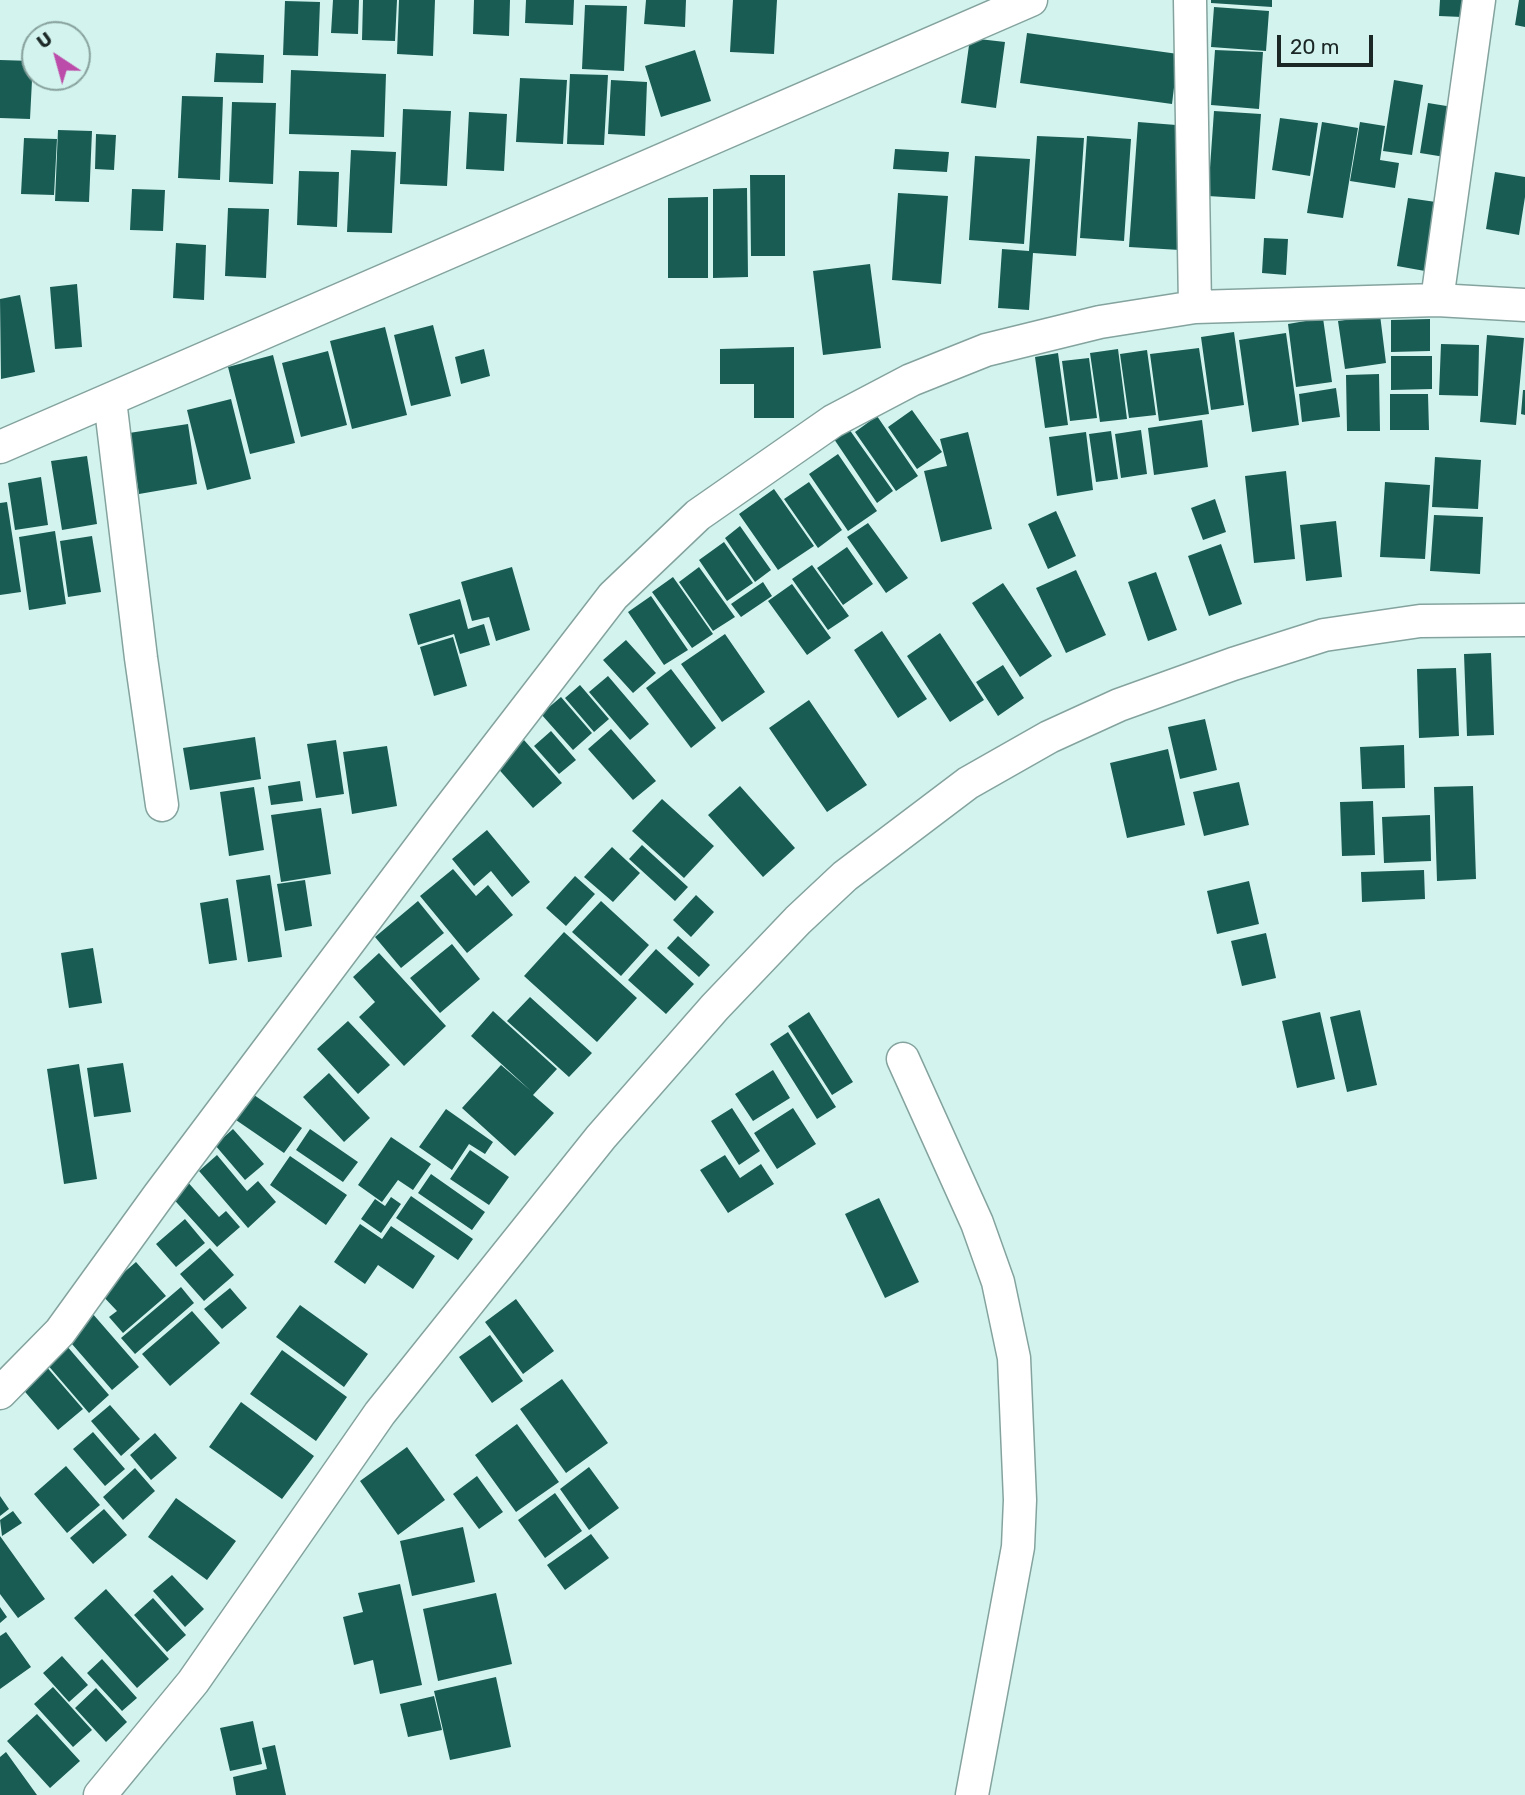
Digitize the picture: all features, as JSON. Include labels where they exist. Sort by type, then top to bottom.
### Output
[{"type":"street","points":[[0,447],[1031,0]]},
{"type":"street","points":[[1190,0],[1195,307]]},
{"type":"street","points":[[1437,300],[1479,0]]},
{"type":"street","points":[[0,1393],[60,1332],[159,1195],[442,818],[613,596],[698,515],[833,421],[911,380],[986,351],[1100,322],[1195,307],[1437,300],[1525,305]]},
{"type":"street","points":[[110,400],[141,658],[162,805]]},
{"type":"street","points":[[100,1795],[193,1682],[380,1413],[601,1137],[715,1007],[845,876],[968,783],[1049,737],[1119,705],[1324,635],[1420,621],[1525,620]]},
{"type":"street","points":[[903,1059],[977,1223],[998,1282],[1014,1358],[1020,1500],[1018,1547],[972,1795]]},
{"type":"building","points":[[333,0],[359,0],[358,34],[331,33]]},
{"type":"building","points":[[363,0],[397,0],[395,41],[362,40]]},
{"type":"building","points":[[399,0],[435,0],[433,56],[397,54]]},
{"type":"building","points":[[474,0],[510,0],[509,36],[473,34]]},
{"type":"building","points":[[526,0],[574,0],[573,25],[525,23]]},
{"type":"building","points":[[646,0],[686,0],[685,27],[644,24]]},
{"type":"building","points":[[733,0],[777,0],[774,54],[730,52]]},
{"type":"building","points":[[1211,0],[1272,0],[1272,7],[1211,3]]},
{"type":"building","points":[[1440,0],[1463,0],[1462,17],[1439,16]]},
{"type":"building","points":[[1519,0],[1525,0],[1525,27],[1515,25]]},
{"type":"building","points":[[285,1],[320,2],[318,56],[283,55]]},
{"type":"building","points":[[585,5],[627,6],[624,71],[582,69]]},
{"type":"building","points":[[1214,7],[1269,11],[1266,51],[1211,47]]},
{"type":"building","points":[[1027,33],[1178,54],[1172,104],[1020,83]]},
{"type":"building","points":[[970,38],[1005,42],[996,108],[961,103]]},
{"type":"building","points":[[695,50],[711,101],[661,117],[645,66]]},
{"type":"building","points":[[1215,50],[1263,52],[1259,109],[1211,105]]},
{"type":"building","points":[[216,53],[264,55],[263,83],[214,82]]},
{"type":"building","points":[[0,60],[21,61],[21,91],[31,91],[30,119],[0,118]]},
{"type":"building","points":[[291,70],[386,74],[384,137],[289,134]]},
{"type":"building","points":[[570,74],[608,75],[604,145],[567,144]]},
{"type":"building","points":[[520,78],[567,80],[563,144],[516,142]]},
{"type":"building","points":[[611,80],[647,82],[645,136],[608,134]]},
{"type":"building","points":[[1394,80],[1423,85],[1412,155],[1383,151]]},
{"type":"building","points":[[182,96],[223,97],[220,180],[178,178]]},
{"type":"building","points":[[232,102],[276,103],[273,184],[229,182]]},
{"type":"building","points":[[1428,103],[1459,108],[1451,158],[1420,153]]},
{"type":"building","points":[[403,109],[451,111],[447,186],[400,184]]},
{"type":"building","points":[[1214,111],[1261,114],[1255,199],[1208,196]]},
{"type":"building","points":[[469,112],[507,114],[504,171],[466,169]]},
{"type":"building","points":[[1280,118],[1318,123],[1310,176],[1272,170]]},
{"type":"building","points":[[1138,122],[1189,126],[1180,250],[1129,247]]},
{"type":"building","points":[[1322,122],[1358,128],[1343,218],[1307,213]]},
{"type":"building","points":[[1360,122],[1385,126],[1380,160],[1399,163],[1395,188],[1350,181]]},
{"type":"building","points":[[58,130],[92,131],[89,202],[55,201]]},
{"type":"building","points":[[96,134],[116,135],[114,170],[95,169]]},
{"type":"building","points":[[1037,136],[1084,138],[1076,256],[1033,253],[1029,310],[998,308],[1002,249],[1029,251]]},
{"type":"building","points":[[1087,136],[1131,139],[1124,241],[1080,238]]},
{"type":"building","points":[[24,138],[57,139],[54,195],[21,194]]},
{"type":"building","points":[[895,149],[949,152],[947,172],[893,169]]},
{"type":"building","points":[[351,150],[396,152],[392,233],[347,232]]},
{"type":"building","points":[[975,156],[1030,159],[1024,244],[969,240]]},
{"type":"building","points":[[299,171],[339,172],[337,227],[297,225]]},
{"type":"building","points":[[1495,172],[1525,177],[1519,235],[1486,229]]},
{"type":"building","points":[[750,175],[785,175],[785,256],[751,256]]},
{"type":"building","points":[[747,188],[748,277],[713,278],[713,189]]},
{"type":"building","points":[[132,189],[165,190],[163,231],[130,230]]},
{"type":"building","points":[[898,193],[948,196],[941,284],[892,280]]},
{"type":"building","points":[[708,197],[708,278],[668,278],[668,198]]},
{"type":"building","points":[[1408,198],[1436,202],[1425,271],[1397,266]]},
{"type":"building","points":[[228,208],[269,209],[266,278],[225,276]]},
{"type":"building","points":[[1264,238],[1288,239],[1286,275],[1262,273]]},
{"type":"building","points":[[176,243],[206,245],[204,300],[173,298]]},
{"type":"building","points":[[870,264],[881,348],[823,355],[813,271]]},
{"type":"building","points":[[77,284],[82,347],[55,349],[50,287]]},
{"type":"building","points":[[20,295],[35,372],[1,379],[0,299]]},
{"type":"building","points":[[1380,315],[1386,363],[1345,369],[1338,321]]},
{"type":"building","points":[[1323,318],[1332,382],[1296,387],[1288,324]]},
{"type":"building","points":[[1430,319],[1430,351],[1391,352],[1391,320]]},
{"type":"building","points":[[433,325],[451,396],[411,406],[394,335]]},
{"type":"building","points":[[385,327],[407,415],[352,429],[330,341]]},
{"type":"building","points":[[1234,332],[1244,405],[1211,410],[1201,337]]},
{"type":"building","points":[[1286,333],[1299,425],[1252,432],[1239,340]]},
{"type":"building","points":[[1487,335],[1524,338],[1516,425],[1480,422]]},
{"type":"building","points":[[1441,344],[1479,345],[1478,396],[1439,395]]},
{"type":"building","points":[[794,347],[794,418],[754,418],[754,384],[720,384],[720,349]]},
{"type":"building","points":[[1199,348],[1209,414],[1159,421],[1150,354]]},
{"type":"building","points":[[484,349],[490,376],[461,384],[455,357]]},
{"type":"building","points":[[1118,349],[1127,419],[1100,422],[1090,353]]},
{"type":"building","points":[[1147,350],[1156,415],[1129,418],[1120,354]]},
{"type":"building","points":[[328,351],[347,425],[301,437],[282,363]]},
{"type":"building","points":[[1058,353],[1068,425],[1045,428],[1035,357]]},
{"type":"building","points":[[273,355],[295,443],[250,454],[228,367]]},
{"type":"building","points":[[1391,356],[1432,356],[1432,389],[1391,390]]},
{"type":"building","points":[[1089,358],[1097,418],[1070,421],[1062,361]]},
{"type":"building","points":[[1379,374],[1380,431],[1347,431],[1346,375]]},
{"type":"building","points":[[1336,388],[1340,417],[1302,422],[1299,394]]},
{"type":"building","points":[[1525,390],[1525,415],[1521,414]]},
{"type":"building","points":[[1390,394],[1428,394],[1429,430],[1390,430]]},
{"type":"building","points":[[231,399],[251,479],[207,490],[187,410]]},
{"type":"building","points":[[912,410],[942,452],[917,469],[888,427]]},
{"type":"building","points":[[877,416],[918,476],[896,491],[855,432]]},
{"type":"building","points":[[1202,420],[1208,467],[1154,475],[1148,428]]},
{"type":"building","points":[[188,424],[197,484],[139,494],[129,433]]},
{"type":"building","points":[[849,429],[893,491],[877,503],[834,439]]},
{"type":"building","points":[[1141,430],[1147,474],[1121,478],[1115,434]]},
{"type":"building","points":[[1111,431],[1118,479],[1096,482],[1089,434]]},
{"type":"building","points":[[968,432],[992,529],[941,542],[924,471],[947,466],[940,439]]},
{"type":"building","points":[[1086,432],[1093,490],[1057,496],[1049,437]]},
{"type":"building","points":[[838,454],[877,511],[848,531],[809,474]]},
{"type":"building","points":[[87,456],[97,524],[62,530],[51,461]]},
{"type":"building","points":[[1435,457],[1481,460],[1478,509],[1432,507]]},
{"type":"building","points":[[1286,471],[1295,559],[1254,563],[1245,476]]},
{"type":"building","points":[[41,477],[48,525],[15,530],[8,483]]},
{"type":"building","points":[[809,482],[842,530],[818,548],[784,499]]},
{"type":"building","points":[[1385,482],[1430,485],[1425,559],[1380,557]]},
{"type":"building","points":[[774,489],[814,546],[778,570],[739,514]]},
{"type":"building","points":[[1215,499],[1226,532],[1203,540],[1191,508]]},
{"type":"building","points":[[7,502],[21,592],[0,595],[0,503]]},
{"type":"building","points":[[1056,511],[1076,556],[1048,569],[1028,524]]},
{"type":"building","points":[[1434,515],[1483,517],[1480,574],[1430,571]]},
{"type":"building","points":[[1336,521],[1342,577],[1306,581],[1300,525]]},
{"type":"building","points":[[868,523],[908,578],[886,593],[847,537]]},
{"type":"building","points":[[740,526],[771,570],[755,582],[725,538]]},
{"type":"building","points":[[55,531],[66,604],[29,610],[19,537]]},
{"type":"building","points":[[92,536],[101,592],[68,597],[60,541]]},
{"type":"building","points":[[724,542],[753,583],[727,601],[699,560]]},
{"type":"building","points":[[1221,544],[1242,604],[1209,616],[1188,556]]},
{"type":"building","points":[[847,547],[873,584],[843,605],[817,568]]},
{"type":"building","points":[[812,565],[849,616],[828,630],[792,579]]},
{"type":"building","points":[[512,567],[530,630],[496,641],[489,617],[472,621],[461,582]]},
{"type":"building","points":[[699,567],[735,617],[713,631],[679,582]]},
{"type":"building","points":[[1076,570],[1106,635],[1066,653],[1036,588]]},
{"type":"building","points":[[1156,572],[1177,630],[1148,641],[1128,582]]},
{"type":"building","points":[[673,577],[713,634],[692,648],[652,592]]},
{"type":"building","points":[[763,582],[772,596],[741,617],[731,604]]},
{"type":"building","points":[[1003,583],[1052,656],[1020,677],[972,603]]},
{"type":"building","points":[[792,584],[831,638],[807,655],[768,601]]},
{"type":"building","points":[[651,596],[688,650],[664,665],[628,612]]},
{"type":"building","points":[[460,599],[468,629],[484,624],[490,645],[460,654],[454,634],[418,645],[409,614]]},
{"type":"building","points":[[882,631],[927,699],[898,718],[854,650]]},
{"type":"building","points":[[940,633],[984,700],[950,722],[907,656]]},
{"type":"building","points":[[725,634],[765,692],[722,722],[681,664]]},
{"type":"building","points":[[453,637],[467,686],[434,696],[420,647]]},
{"type":"building","points":[[626,640],[656,673],[633,693],[603,660]]},
{"type":"building","points":[[1491,653],[1494,735],[1467,736],[1464,654]]},
{"type":"building","points":[[1003,665],[1024,698],[998,716],[976,682]]},
{"type":"building","points":[[1456,668],[1459,736],[1419,738],[1417,669]]},
{"type":"building","points":[[671,669],[716,728],[691,748],[646,688]]},
{"type":"building","points":[[608,676],[649,724],[630,740],[589,692]]},
{"type":"building","points":[[580,685],[609,719],[594,732],[565,698]]},
{"type":"building","points":[[561,697],[592,733],[573,750],[541,714]]},
{"type":"building","points":[[809,700],[867,785],[827,812],[769,728]]},
{"type":"building","points":[[1205,719],[1217,770],[1180,779],[1168,727]]},
{"type":"building","points":[[611,729],[656,781],[633,800],[588,749]]},
{"type":"building","points":[[551,731],[576,760],[559,774],[534,746]]},
{"type":"building","points":[[255,737],[261,779],[190,790],[183,748]]},
{"type":"building","points":[[336,740],[344,794],[316,798],[307,744]]},
{"type":"building","points":[[524,740],[562,783],[533,808],[495,765]]},
{"type":"building","points":[[1404,745],[1405,788],[1362,789],[1360,747]]},
{"type":"building","points":[[387,746],[397,806],[352,814],[343,752]]},
{"type":"building","points":[[1168,749],[1185,825],[1127,838],[1110,763]]},
{"type":"building","points":[[300,781],[303,801],[271,805],[268,786]]},
{"type":"building","points":[[1239,782],[1249,825],[1204,836],[1193,792]]},
{"type":"building","points":[[740,786],[795,848],[763,877],[708,815]]},
{"type":"building","points":[[1473,786],[1476,879],[1437,881],[1434,787]]},
{"type":"building","points":[[254,787],[264,850],[229,856],[220,792]]},
{"type":"building","points":[[662,799],[714,846],[684,878],[632,831]]},
{"type":"building","points":[[1373,801],[1375,855],[1342,856],[1340,802]]},
{"type":"building","points":[[321,808],[331,874],[281,882],[271,815]]},
{"type":"building","points":[[1430,815],[1431,861],[1384,863],[1382,817]]},
{"type":"building","points":[[487,830],[530,882],[512,897],[491,871],[474,886],[452,859]]},
{"type":"building","points":[[642,845],[688,887],[675,901],[629,859]]},
{"type":"building","points":[[612,847],[640,873],[613,902],[584,877]]},
{"type":"building","points":[[453,869],[476,896],[488,885],[513,915],[467,953],[420,896]]},
{"type":"building","points":[[1424,870],[1425,899],[1362,902],[1361,872]]},
{"type":"building","points":[[270,875],[282,957],[248,962],[236,880]]},
{"type":"building","points":[[575,876],[595,894],[566,926],[546,908]]},
{"type":"building","points":[[305,880],[312,926],[285,931],[277,884]]},
{"type":"building","points":[[1249,881],[1259,924],[1217,934],[1207,891]]},
{"type":"building","points":[[696,895],[714,912],[691,937],[673,920]]},
{"type":"building","points":[[228,898],[237,960],[209,964],[200,903]]},
{"type":"building","points":[[418,901],[444,933],[401,968],[375,937]]},
{"type":"building","points":[[601,901],[649,945],[621,976],[572,932]]},
{"type":"building","points":[[564,932],[637,998],[597,1042],[524,976]]},
{"type":"building","points":[[1266,933],[1276,978],[1242,986],[1231,941]]},
{"type":"building","points":[[678,936],[710,965],[699,977],[667,948]]},
{"type":"building","points":[[452,944],[480,979],[440,1013],[410,978]]},
{"type":"building","points":[[93,948],[102,1003],[69,1008],[61,953]]},
{"type":"building","points":[[656,949],[694,984],[666,1014],[628,980]]},
{"type":"building","points":[[379,953],[446,1026],[404,1066],[359,1017],[375,1002],[353,977]]},
{"type":"building","points":[[530,997],[592,1053],[569,1077],[507,1021]]},
{"type":"building","points":[[1360,1010],[1377,1085],[1347,1092],[1330,1017]]},
{"type":"building","points":[[493,1011],[557,1069],[533,1095],[554,1113],[515,1156],[462,1108],[501,1065],[531,1091],[471,1036]]},
{"type":"building","points":[[809,1012],[853,1082],[832,1095],[788,1026]]},
{"type":"building","points":[[1320,1012],[1335,1079],[1297,1088],[1282,1021]]},
{"type":"building","points":[[348,1021],[390,1065],[358,1094],[317,1049]]},
{"type":"building","points":[[788,1032],[836,1107],[817,1119],[770,1044]]},
{"type":"building","points":[[123,1063],[131,1112],[94,1117],[87,1068]]},
{"type":"building","points":[[79,1064],[97,1179],[64,1184],[47,1069]]},
{"type":"building","points":[[773,1070],[790,1098],[753,1121],[735,1094]]},
{"type":"building","points":[[329,1073],[370,1118],[344,1142],[303,1097]]},
{"type":"building","points":[[254,1095],[302,1128],[284,1153],[236,1120]]},
{"type":"building","points":[[732,1108],[760,1151],[739,1165],[711,1121]]},
{"type":"building","points":[[793,1108],[816,1144],[777,1169],[754,1133]]},
{"type":"building","points":[[446,1109],[493,1142],[485,1154],[469,1144],[452,1170],[419,1147]]},
{"type":"building","points":[[233,1129],[264,1164],[245,1180],[215,1145]]},
{"type":"building","points":[[310,1129],[358,1162],[343,1182],[296,1150]]},
{"type":"building","points":[[391,1137],[431,1164],[413,1190],[398,1180],[382,1202],[358,1185]]},
{"type":"building","points":[[470,1150],[509,1177],[489,1205],[450,1179]]},
{"type":"building","points":[[217,1155],[247,1191],[258,1181],[276,1202],[248,1228],[199,1171]]},
{"type":"building","points":[[725,1155],[740,1178],[761,1164],[774,1184],[728,1213],[700,1170]]},
{"type":"building","points":[[290,1156],[347,1195],[326,1225],[270,1185]]},
{"type":"building","points":[[431,1174],[485,1212],[472,1230],[418,1193]]},
{"type":"building","points":[[185,1179],[219,1217],[226,1211],[240,1227],[217,1247],[168,1193]]},
{"type":"building","points":[[411,1196],[473,1239],[458,1260],[396,1218]]},
{"type":"building","points":[[391,1197],[401,1204],[381,1233],[361,1219],[375,1199],[385,1206]]},
{"type":"building","points":[[879,1198],[919,1282],[885,1298],[845,1214]]},
{"type":"building","points":[[185,1219],[205,1243],[176,1267],[156,1244]]},
{"type":"building","points":[[360,1224],[382,1239],[391,1226],[435,1256],[413,1289],[378,1265],[365,1284],[334,1262]]},
{"type":"building","points":[[210,1248],[234,1275],[204,1301],[180,1274]]},
{"type":"building","points":[[136,1262],[166,1296],[123,1333],[109,1317],[117,1311],[100,1293]]},
{"type":"building","points":[[181,1287],[194,1303],[135,1354],[121,1338]]},
{"type":"building","points":[[230,1288],[247,1308],[222,1329],[204,1309]]},
{"type":"building","points":[[516,1299],[554,1351],[523,1374],[485,1322]]},
{"type":"building","points":[[300,1305],[368,1354],[344,1387],[276,1337]]},
{"type":"building","points":[[192,1311],[220,1343],[170,1386],[142,1354]]},
{"type":"building","points":[[92,1313],[139,1367],[112,1390],[65,1336]]},
{"type":"building","points":[[490,1335],[523,1381],[492,1403],[459,1357]]},
{"type":"building","points":[[66,1345],[109,1395],[89,1413],[46,1363]]},
{"type":"building","points":[[282,1350],[347,1397],[316,1441],[250,1394]]},
{"type":"building","points":[[45,1365],[83,1409],[58,1430],[20,1386]]},
{"type":"building","points":[[562,1379],[608,1443],[566,1473],[520,1409]]},
{"type":"building","points":[[241,1402],[314,1456],[282,1499],[209,1447]]},
{"type":"building","points":[[110,1405],[140,1439],[121,1456],[91,1421]]},
{"type":"building","points":[[517,1424],[559,1482],[516,1512],[475,1455]]},
{"type":"building","points":[[93,1432],[125,1469],[105,1486],[73,1449]]},
{"type":"building","points":[[155,1433],[177,1458],[151,1480],[130,1455]]},
{"type":"building","points":[[407,1447],[445,1500],[398,1535],[360,1481]]},
{"type":"building","points":[[66,1466],[100,1505],[67,1533],[34,1494]]},
{"type":"building","points":[[589,1467],[619,1508],[589,1530],[560,1489]]},
{"type":"building","points":[[135,1468],[155,1491],[123,1520],[103,1497]]},
{"type":"building","points":[[477,1476],[503,1512],[479,1529],[453,1494]]},
{"type":"building","points":[[555,1493],[582,1531],[545,1558],[518,1520]]},
{"type":"building","points":[[0,1496],[9,1509],[0,1516]]},
{"type":"building","points":[[176,1498],[236,1541],[207,1580],[148,1537]]},
{"type":"building","points":[[104,1509],[127,1535],[93,1564],[70,1538]]},
{"type":"building","points":[[13,1511],[22,1523],[2,1536],[0,1520]]},
{"type":"building","points":[[463,1527],[475,1582],[412,1596],[400,1541]]},
{"type":"building","points":[[591,1534],[609,1558],[565,1590],[547,1565]]},
{"type":"building","points":[[0,1536],[45,1599],[18,1618],[0,1594]]},
{"type":"building","points":[[172,1575],[204,1609],[185,1627],[153,1591]]},
{"type":"building","points":[[400,1584],[422,1685],[380,1694],[373,1660],[354,1665],[343,1617],[363,1612],[358,1593]]},
{"type":"building","points":[[106,1589],[169,1659],[137,1688],[74,1618]]},
{"type":"building","points":[[496,1593],[512,1664],[438,1681],[423,1609]]},
{"type":"building","points":[[153,1598],[186,1635],[167,1652],[134,1615]]},
{"type":"building","points":[[0,1607],[7,1617],[0,1623]]},
{"type":"building","points":[[6,1632],[31,1667],[0,1689],[0,1636]]},
{"type":"building","points":[[62,1656],[88,1685],[69,1702],[43,1673]]},
{"type":"building","points":[[102,1659],[137,1698],[122,1711],[87,1673]]},
{"type":"building","points":[[496,1677],[511,1747],[450,1760],[434,1691]]},
{"type":"building","points":[[53,1687],[92,1730],[73,1747],[34,1704]]},
{"type":"building","points":[[96,1688],[127,1722],[106,1742],[75,1708]]},
{"type":"building","points":[[434,1696],[442,1730],[408,1737],[400,1704]]},
{"type":"building","points":[[37,1714],[80,1761],[50,1788],[7,1741]]},
{"type":"building","points":[[253,1721],[262,1764],[230,1771],[220,1728]]},
{"type":"building","points":[[275,1745],[286,1795],[236,1795],[233,1777],[267,1769],[262,1748]]},
{"type":"building","points":[[6,1752],[37,1795],[0,1795],[0,1757]]}]
